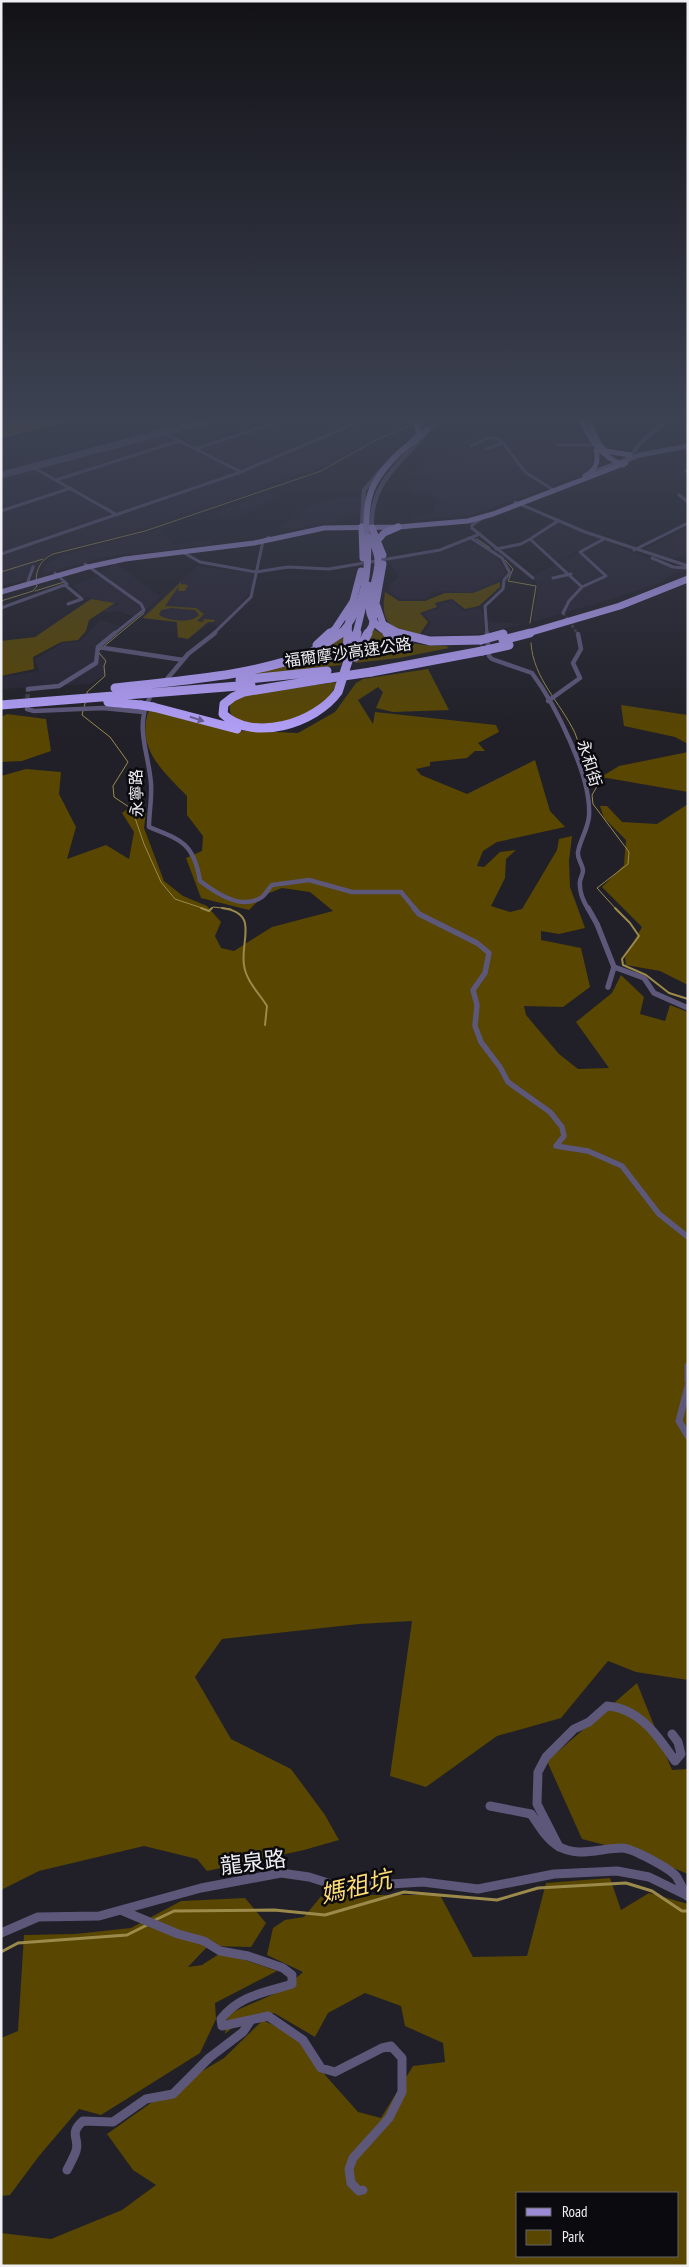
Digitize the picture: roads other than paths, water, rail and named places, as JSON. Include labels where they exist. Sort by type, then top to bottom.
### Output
[{"type":"highway","points":[[367,523],[378,560],[368,610],[370,617],[379,628],[407,641],[434,645],[480,646],[505,640]]},
{"type":"highway","points":[[351,661],[349,617],[363,558],[362,526]]},
{"type":"highway","points":[[1,706],[86,699],[142,709],[153,707],[218,725],[242,730],[262,731],[288,728],[319,716],[334,705],[349,680],[354,646],[374,558],[372,526]]},
{"type":"highway","points":[[372,538],[398,527]]},
{"type":"highway","points":[[328,675],[300,684],[261,688],[234,696],[224,704],[223,714],[234,723],[254,728],[288,725],[311,717],[329,703],[338,692],[351,661],[372,626],[383,555],[372,538]]},
{"type":"highway","points":[[115,688],[275,667],[311,653],[338,637],[349,626],[357,612],[372,538]]},
{"type":"highway","name":"福爾摩沙高速公路","points":[[505,640],[604,611],[664,590],[688,578]]},
{"type":"highway","name":"福爾摩沙高速公路","points":[[86,699],[328,675],[370,669],[480,646],[621,612],[688,586]]},
{"type":"highway","points":[[240,673],[284,661],[320,643],[335,629],[354,600]]},
{"type":"highway","points":[[376,602],[383,624],[408,637],[480,646]]},
{"type":"highway","name":"福爾摩沙高速公路","points":[[1,699],[115,688],[328,675]]},
{"type":"main road","points":[[372,526],[407,523]]},
{"type":"main road","points":[[1,591],[116,557],[180,551],[269,537],[325,525],[398,527],[434,523]]},
{"type":"main road","points":[[87,566],[125,559],[184,554],[263,541],[324,528],[362,526]]},
{"type":"street","points":[[1,554],[94,523]]},
{"type":"street","points":[[476,523],[472,526],[495,550],[533,578]]},
{"type":"street","points":[[495,550],[521,544],[555,523]]},
{"type":"street","points":[[563,523],[667,564],[686,567]]},
{"type":"street","points":[[634,550],[688,524]]},
{"type":"street","points":[[184,554],[200,562],[256,572],[284,567],[344,568],[440,550],[480,534]]},
{"type":"street","points":[[168,679],[199,644],[221,628],[251,597],[263,541],[269,537]]},
{"type":"street","name":"永和街","points":[[471,538],[476,545],[495,550],[510,573],[504,580],[503,589],[485,606],[488,656],[532,673],[551,699],[573,745],[587,790],[589,814],[586,833],[578,851],[578,860],[583,871],[580,882],[581,897],[597,924],[614,967]]},
{"type":"street","points":[[530,539],[571,574],[582,587]]},
{"type":"street","points":[[564,613],[569,601],[582,587],[606,576],[580,552],[604,539]]},
{"type":"street","points":[[408,549],[412,554]]},
{"type":"street","points":[[634,550],[686,567]]},
{"type":"street","points":[[667,564],[682,566],[680,564]]},
{"type":"street","points":[[28,689],[59,686],[96,663],[95,655],[98,647],[137,617],[144,608],[87,566]]},
{"type":"street","points":[[33,567],[33,581]]},
{"type":"street","points":[[57,574],[82,599],[68,604]]},
{"type":"street","points":[[553,578],[571,574]]},
{"type":"street","points":[[1,608],[66,585]]},
{"type":"street","points":[[551,699],[580,678],[573,663],[583,647],[578,634]]},
{"type":"street","points":[[98,647],[183,660]]},
{"type":"street","points":[[27,709],[34,711],[103,708],[142,709],[150,697]]},
{"type":"street","name":"永寧路","points":[[142,709],[140,726],[151,784],[149,827],[189,845],[194,852],[200,881],[219,895],[252,902],[261,898],[272,885],[304,880],[315,880],[337,889],[358,893],[401,892],[419,914],[477,943],[489,953],[490,962],[488,971],[473,990],[478,1002],[475,1026],[486,1050],[500,1066],[508,1082],[542,1106],[564,1129],[564,1136],[556,1146],[588,1151],[622,1166],[659,1214],[688,1237]]},
{"type":"street","points":[[608,986],[611,982],[611,971],[614,967],[644,978],[654,993],[688,1008]]},
{"type":"street","points":[[688,1366],[688,1381]]},
{"type":"street","points":[[688,1386],[681,1407],[679,1421],[688,1436]]},
{"type":"street","points":[[559,1846],[537,1804],[538,1772],[546,1757],[574,1729],[589,1722],[608,1706],[620,1706],[639,1717],[665,1746],[675,1761],[682,1754],[678,1742],[672,1734]]},
{"type":"street","points":[[490,1806],[531,1814],[550,1840],[570,1851],[582,1852],[624,1848],[653,1861],[675,1875],[688,1896]]},
{"type":"street","name":"龍泉路","points":[[1,1933],[38,1917],[99,1916],[123,1911],[201,1888],[281,1873],[309,1877],[341,1887],[423,1882],[478,1889],[554,1874],[617,1871],[649,1877],[688,1896]]},
{"type":"street","points":[[123,1911],[178,1934],[204,1942],[220,1951],[248,1956],[283,1968],[292,1975],[292,1984],[242,1998],[226,2010],[221,2019],[222,2026],[268,2016],[303,2040],[321,2068],[335,2072],[382,2048],[391,2046],[402,2058],[402,2092],[389,2118],[360,2149],[353,2158],[349,2169],[351,2183],[359,2191],[363,2190]]},
{"type":"street","points":[[67,2170],[77,2149],[74,2134],[77,2126],[83,2121],[113,2122],[146,2099],[173,2094],[209,2058],[243,2032],[251,2020]]},
{"type":"waterway","points":[[1,601],[33,591],[37,586],[36,576],[41,563],[53,554],[145,531],[169,523]]},
{"type":"waterway","points":[[477,539],[490,548]]},
{"type":"waterway","points":[[1,572],[43,559]]},
{"type":"waterway","points":[[505,560],[513,569],[508,581],[536,586],[530,623]]},
{"type":"waterway","points":[[35,591],[64,582]]},
{"type":"waterway","points":[[102,648],[144,613]]},
{"type":"waterway","points":[[531,643],[533,656],[542,679],[575,733],[585,771],[597,778],[599,783],[592,795],[593,804],[629,852],[628,864],[597,888],[616,909]]},
{"type":"waterway","points":[[87,696],[87,692],[105,676],[104,666],[106,661],[99,653]]},
{"type":"waterway","points":[[86,700],[82,715],[110,737],[128,762],[113,786],[114,797],[132,809],[144,844],[161,882],[175,899],[205,909]]},
{"type":"waterway","points":[[201,908],[209,911],[213,907],[222,908]]},
{"type":"waterway","points":[[222,908],[231,909]]},
{"type":"waterway","points":[[222,908],[234,911],[245,922],[243,956],[245,971],[250,982],[267,1006],[265,1025]]},
{"type":"waterway","points":[[616,909],[630,923],[639,936],[622,959],[623,965],[646,975],[669,993],[688,999]]},
{"type":"waterway","name":"媽祖坑","points":[[155,1920],[174,1911],[274,1910],[325,1915],[404,1892],[497,1900],[538,1888],[626,1883],[652,1891],[682,1911],[688,1911]]},
{"type":"waterway","name":"媽祖坑","points":[[1,1952],[18,1943],[127,1935],[147,1925]]},
{"type":"tunnel","points":[[563,613],[578,634]]},
{"type":"tunnel","points":[[27,705],[28,689]]}]
